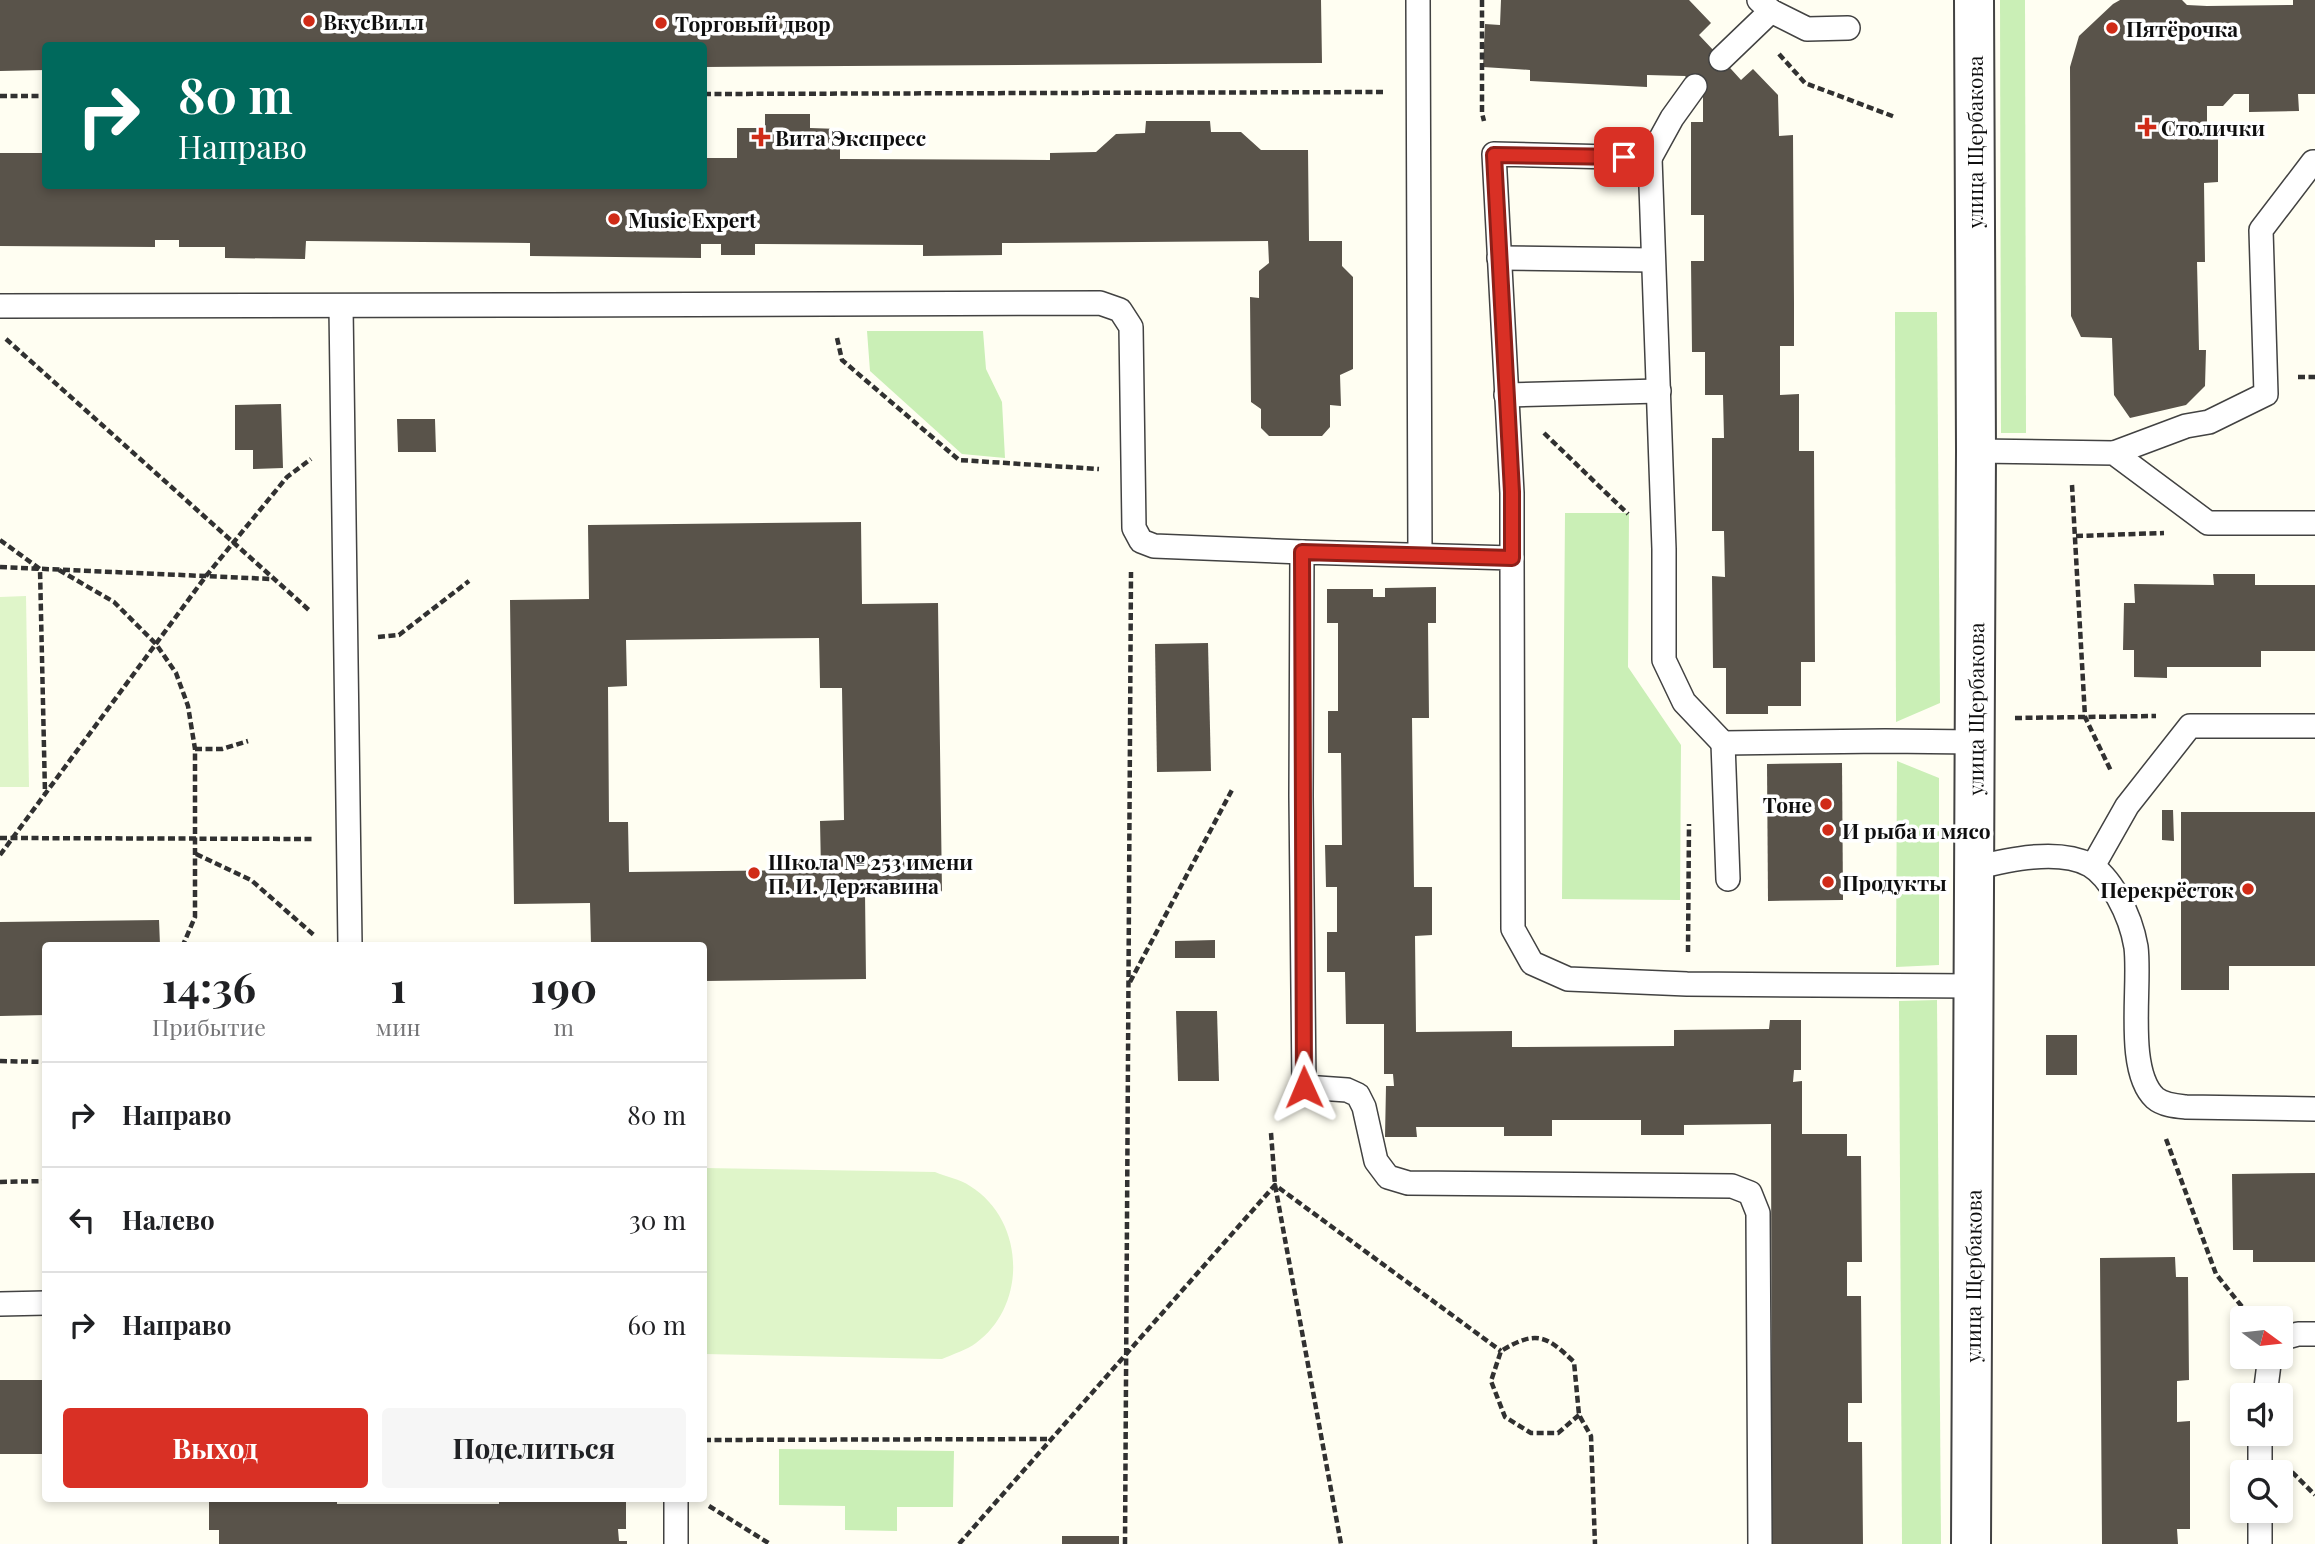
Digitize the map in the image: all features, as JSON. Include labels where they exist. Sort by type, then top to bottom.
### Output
[{"type":"street","name":"улица Щербакова","points":[[1971,1544],[1976,451],[1974,0]]},
{"type":"lane","points":[[1418,0],[1420,554]]},
{"type":"lane","points":[[1721,59],[1765,6],[1807,29],[1848,28]]},
{"type":"lane","points":[[1695,86],[1672,118],[1650,158],[1664,549],[1664,660],[1684,702],[1723,743],[1728,878]]},
{"type":"lane","points":[[1650,158],[1494,155],[1512,492],[1513,929],[1532,963],[1568,979],[1687,984],[1973,986]]},
{"type":"lane","points":[[1976,451],[2114,453],[2186,426],[2209,422],[2266,394],[2261,230],[2315,162]]},
{"type":"lane","points":[[1499,258],[1653,260]]},
{"type":"lane","points":[[0,306],[1100,303],[1120,310],[1131,327],[1134,528],[1141,541],[1154,546],[1512,558]]},
{"type":"lane","points":[[341,307],[350,942]]},
{"type":"lane","points":[[1506,396],[1659,391]]},
{"type":"lane","points":[[2114,453],[2208,523],[2315,523]]},
{"type":"lane","points":[[1302,552],[1304,1087],[1347,1090],[1358,1095],[1364,1107],[1376,1161],[1388,1177],[1408,1183],[1732,1186],[1750,1193],[1758,1213],[1759,1544]]},
{"type":"lane","points":[[2092,866],[2127,806],[2190,726],[2315,726]]},
{"type":"lane","points":[[1723,743],[1975,742]]},
{"type":"lane","points":[[1974,868],[2014,859],[2051,857],[2078,860],[2092,866],[2109,883],[2127,913],[2136,948],[2139,1072],[2155,1098],[2169,1105],[2186,1107],[2315,1109]]},
{"type":"lane","points":[[0,1304],[42,1303]]},
{"type":"lane","points":[[2293,1335],[2315,1334]]},
{"type":"lane","points":[[676,1502],[676,1544]]},
{"type":"lane","points":[[2260,1523],[2260,1544]]},
{"type":"path","points":[[1482,0],[1482,113],[1494,155]]},
{"type":"path","points":[[1765,6],[1780,56],[1805,83],[1895,117]]},
{"type":"path","points":[[707,94],[1417,92]]},
{"type":"path","points":[[0,96],[42,96]]},
{"type":"path","points":[[830,303],[842,360],[959,460],[1133,471]]},
{"type":"path","points":[[0,334],[233,544],[346,641],[399,635],[469,580]]},
{"type":"path","points":[[1506,396],[1664,549]]},
{"type":"path","points":[[0,855],[206,576],[286,477],[343,436]]},
{"type":"path","points":[[2070,452],[2085,717],[2127,806]]},
{"type":"path","points":[[2076,536],[2192,533],[2208,523]]},
{"type":"path","points":[[0,540],[40,569]]},
{"type":"path","points":[[1125,1544],[1130,575],[1141,541]]},
{"type":"path","points":[[0,567],[273,579]]},
{"type":"path","points":[[40,569],[45,794]]},
{"type":"path","points":[[59,570],[114,602],[156,644],[176,673],[188,706],[195,750],[196,854],[195,917],[184,942]]},
{"type":"path","points":[[2006,718],[2175,716],[2190,726]]},
{"type":"path","points":[[195,750],[222,749],[248,741]]},
{"type":"path","points":[[1129,984],[1233,788]]},
{"type":"path","points":[[0,838],[349,838]]},
{"type":"path","points":[[196,854],[251,880],[317,937]]},
{"type":"path","points":[[0,1061],[42,1062]]},
{"type":"path","points":[[2145,1082],[2216,1274],[2241,1306]]},
{"type":"path","points":[[1270,1133],[1275,1185],[1341,1544]]},
{"type":"path","points":[[0,1182],[42,1181]]},
{"type":"path","points":[[958,1544],[1275,1185]]},
{"type":"path","points":[[1275,1185],[1501,1351]]},
{"type":"path","points":[[1578,1415],[1558,1433],[1531,1433],[1505,1417],[1491,1381],[1501,1351],[1522,1338],[1551,1340],[1574,1362],[1578,1415],[1591,1436],[1595,1544]]},
{"type":"path","points":[[707,1440],[1050,1439]]},
{"type":"path","points":[[707,1505],[770,1544]]},
{"type":"green space","points":[[2000,0],[2025,0],[2026,433],[2001,433]]},
{"type":"green space","points":[[1895,312],[1937,312],[1940,703],[1896,722]]},
{"type":"green space","points":[[867,331],[983,331],[986,369],[1002,402],[1005,458],[962,454],[870,371]]},
{"type":"green space","points":[[1565,513],[1629,513],[1628,667],[1681,745],[1680,900],[1562,899]]},
{"type":"green space","points":[[26,596],[29,787],[0,787],[0,597]]},
{"type":"green space","points":[[1897,761],[1939,778],[1939,965],[1896,967]]},
{"type":"green space","points":[[1937,1000],[1941,1544],[1902,1544],[1899,1001]]},
{"type":"green space","points":[[707,1168],[935,1172],[970,1186],[988,1201],[1001,1220],[1010,1241],[1013,1263],[1011,1286],[1005,1307],[993,1327],[976,1343],[942,1359],[707,1354]]},
{"type":"green space","points":[[779,1449],[954,1451],[953,1507],[897,1507],[897,1531],[845,1530],[845,1506],[779,1505]]},
{"type":"building","name":"Торговый двор","points":[[0,0],[1321,0],[1322,63],[707,67],[707,42],[42,42],[42,70],[0,71]]},
{"type":"building","points":[[1501,0],[1689,0],[1711,23],[1699,35],[1741,80],[1753,69],[1778,95],[1779,136],[1793,135],[1794,346],[1780,346],[1780,395],[1799,394],[1799,451],[1814,451],[1815,662],[1801,662],[1801,706],[1768,706],[1768,714],[1726,714],[1726,668],[1713,668],[1712,576],[1725,577],[1724,531],[1712,531],[1712,438],[1724,438],[1723,395],[1705,395],[1705,352],[1692,352],[1691,261],[1704,261],[1704,215],[1691,215],[1691,122],[1703,122],[1703,96],[1685,76],[1647,75],[1647,87],[1530,81],[1530,70],[1483,67],[1485,24],[1500,25]]},
{"type":"building","points":[[2120,0],[2182,0],[2187,5],[2207,6],[2293,5],[2293,0],[2315,0],[2315,94],[2298,94],[2299,111],[2249,112],[2249,94],[2234,94],[2223,106],[2207,106],[2207,134],[2218,134],[2218,182],[2204,183],[2205,262],[2197,262],[2199,350],[2206,350],[2205,386],[2186,405],[2130,418],[2114,395],[2112,338],[2081,337],[2071,316],[2070,67],[2079,36]]},
{"type":"building","points":[[765,114],[810,114],[810,128],[840,129],[840,159],[1050,160],[1050,153],[1096,152],[1116,134],[1145,133],[1146,121],[1210,121],[1211,132],[1241,132],[1261,150],[1308,150],[1309,241],[1342,241],[1342,266],[1353,277],[1353,369],[1340,375],[1341,406],[1330,405],[1330,427],[1322,436],[1269,436],[1261,428],[1261,409],[1251,402],[1250,297],[1259,298],[1259,271],[1269,263],[1268,241],[1002,243],[1002,255],[923,256],[923,245],[755,244],[755,255],[721,255],[721,244],[701,244],[701,258],[530,256],[530,243],[306,241],[305,259],[225,258],[225,247],[179,247],[179,240],[155,240],[155,247],[0,246],[0,153],[42,153],[42,189],[707,189],[707,158],[737,158],[737,128],[765,128]]},
{"type":"building","points":[[281,404],[283,468],[253,469],[253,450],[235,450],[235,405]]},
{"type":"building","points":[[397,419],[435,419],[436,452],[398,452]]},
{"type":"building","points":[[861,522],[862,604],[938,603],[942,892],[865,893],[866,979],[707,981],[707,942],[591,942],[590,903],[514,904],[510,600],[589,599],[588,525]],"holes":[[[819,638],[820,688],[842,688],[844,820],[820,821],[821,870],[629,872],[628,822],[609,822],[608,687],[627,686],[626,640]]]},
{"type":"building","points":[[2213,574],[2255,574],[2255,585],[2315,585],[2315,651],[2261,651],[2261,667],[2167,667],[2167,678],[2134,677],[2134,650],[2123,650],[2124,603],[2135,603],[2134,584],[2214,585]]},
{"type":"building","points":[[1436,587],[1436,623],[1428,623],[1429,718],[1412,718],[1414,887],[1432,887],[1432,935],[1415,936],[1416,1032],[1512,1031],[1512,1047],[1674,1046],[1674,1030],[1769,1029],[1770,1020],[1801,1020],[1801,1070],[1794,1070],[1793,1082],[1802,1081],[1802,1134],[1847,1134],[1847,1156],[1861,1156],[1862,1262],[1847,1262],[1847,1296],[1861,1296],[1862,1403],[1848,1403],[1848,1442],[1862,1442],[1863,1544],[1772,1544],[1771,1124],[1684,1125],[1684,1135],[1641,1135],[1641,1120],[1552,1120],[1552,1136],[1504,1136],[1504,1127],[1416,1127],[1417,1137],[1385,1137],[1386,1086],[1394,1086],[1393,1074],[1384,1074],[1384,1024],[1346,1024],[1345,972],[1327,972],[1327,932],[1337,932],[1337,887],[1326,887],[1325,845],[1342,845],[1341,753],[1328,753],[1328,711],[1338,711],[1338,623],[1327,623],[1327,589],[1373,589],[1373,597],[1385,597],[1385,588]]},
{"type":"building","points":[[1208,643],[1211,771],[1157,772],[1155,644]]},
{"type":"building","points":[[1842,763],[1843,900],[1768,901],[1767,764]]},
{"type":"building","points":[[2162,810],[2173,810],[2174,841],[2162,840]]},
{"type":"building","name":"Перекрёсток","points":[[2181,812],[2315,812],[2315,966],[2229,966],[2229,990],[2181,990]]},
{"type":"building","points":[[159,920],[160,942],[42,942],[42,1015],[0,1016],[0,922]]},
{"type":"building","points":[[1215,940],[1215,958],[1175,958],[1175,941]]},
{"type":"building","points":[[1176,1011],[1217,1011],[1219,1081],[1178,1081]]},
{"type":"building","points":[[2046,1035],[2077,1035],[2077,1075],[2046,1075]]},
{"type":"building","points":[[2315,1173],[2315,1262],[2253,1262],[2253,1250],[2233,1250],[2232,1174]]},
{"type":"building","points":[[2175,1257],[2176,1277],[2188,1277],[2189,1380],[2177,1381],[2177,1422],[2190,1421],[2190,1529],[2177,1529],[2178,1544],[2102,1544],[2100,1258]]},
{"type":"building","points":[[0,1380],[42,1380],[42,1454],[0,1454]]},
{"type":"building","points":[[209,1502],[626,1502],[626,1529],[618,1529],[619,1541],[627,1541],[627,1544],[219,1544],[219,1530],[209,1530]]},
{"type":"building","points":[[1062,1536],[1119,1536],[1119,1544],[1062,1544]]},
{"type":"place","name":"ВкусВилл","points":[[309,21]]},
{"type":"place","name":"Торговый двор","points":[[661,23]]},
{"type":"place","name":"Пятёрочка","points":[[2112,28]]},
{"type":"place","name":"Столички","points":[[2147,127]]},
{"type":"place","name":"Вита Экспресс","points":[[761,137]]},
{"type":"place","name":"Music Expert","points":[[614,219]]},
{"type":"place","name":"Тоне","points":[[1826,804]]},
{"type":"place","name":"И рыба и мясо","points":[[1828,830]]},
{"type":"place","name":"Школа № 253 имени П. И. Державина","points":[[754,873]]},
{"type":"place","name":"Продукты","points":[[1828,882]]},
{"type":"place","name":"Перекрёсток","points":[[2248,889]]},
{"type":"route","points":[[1304,1087],[1302,552],[1512,558],[1512,492],[1494,155],[1624,157]]}]
